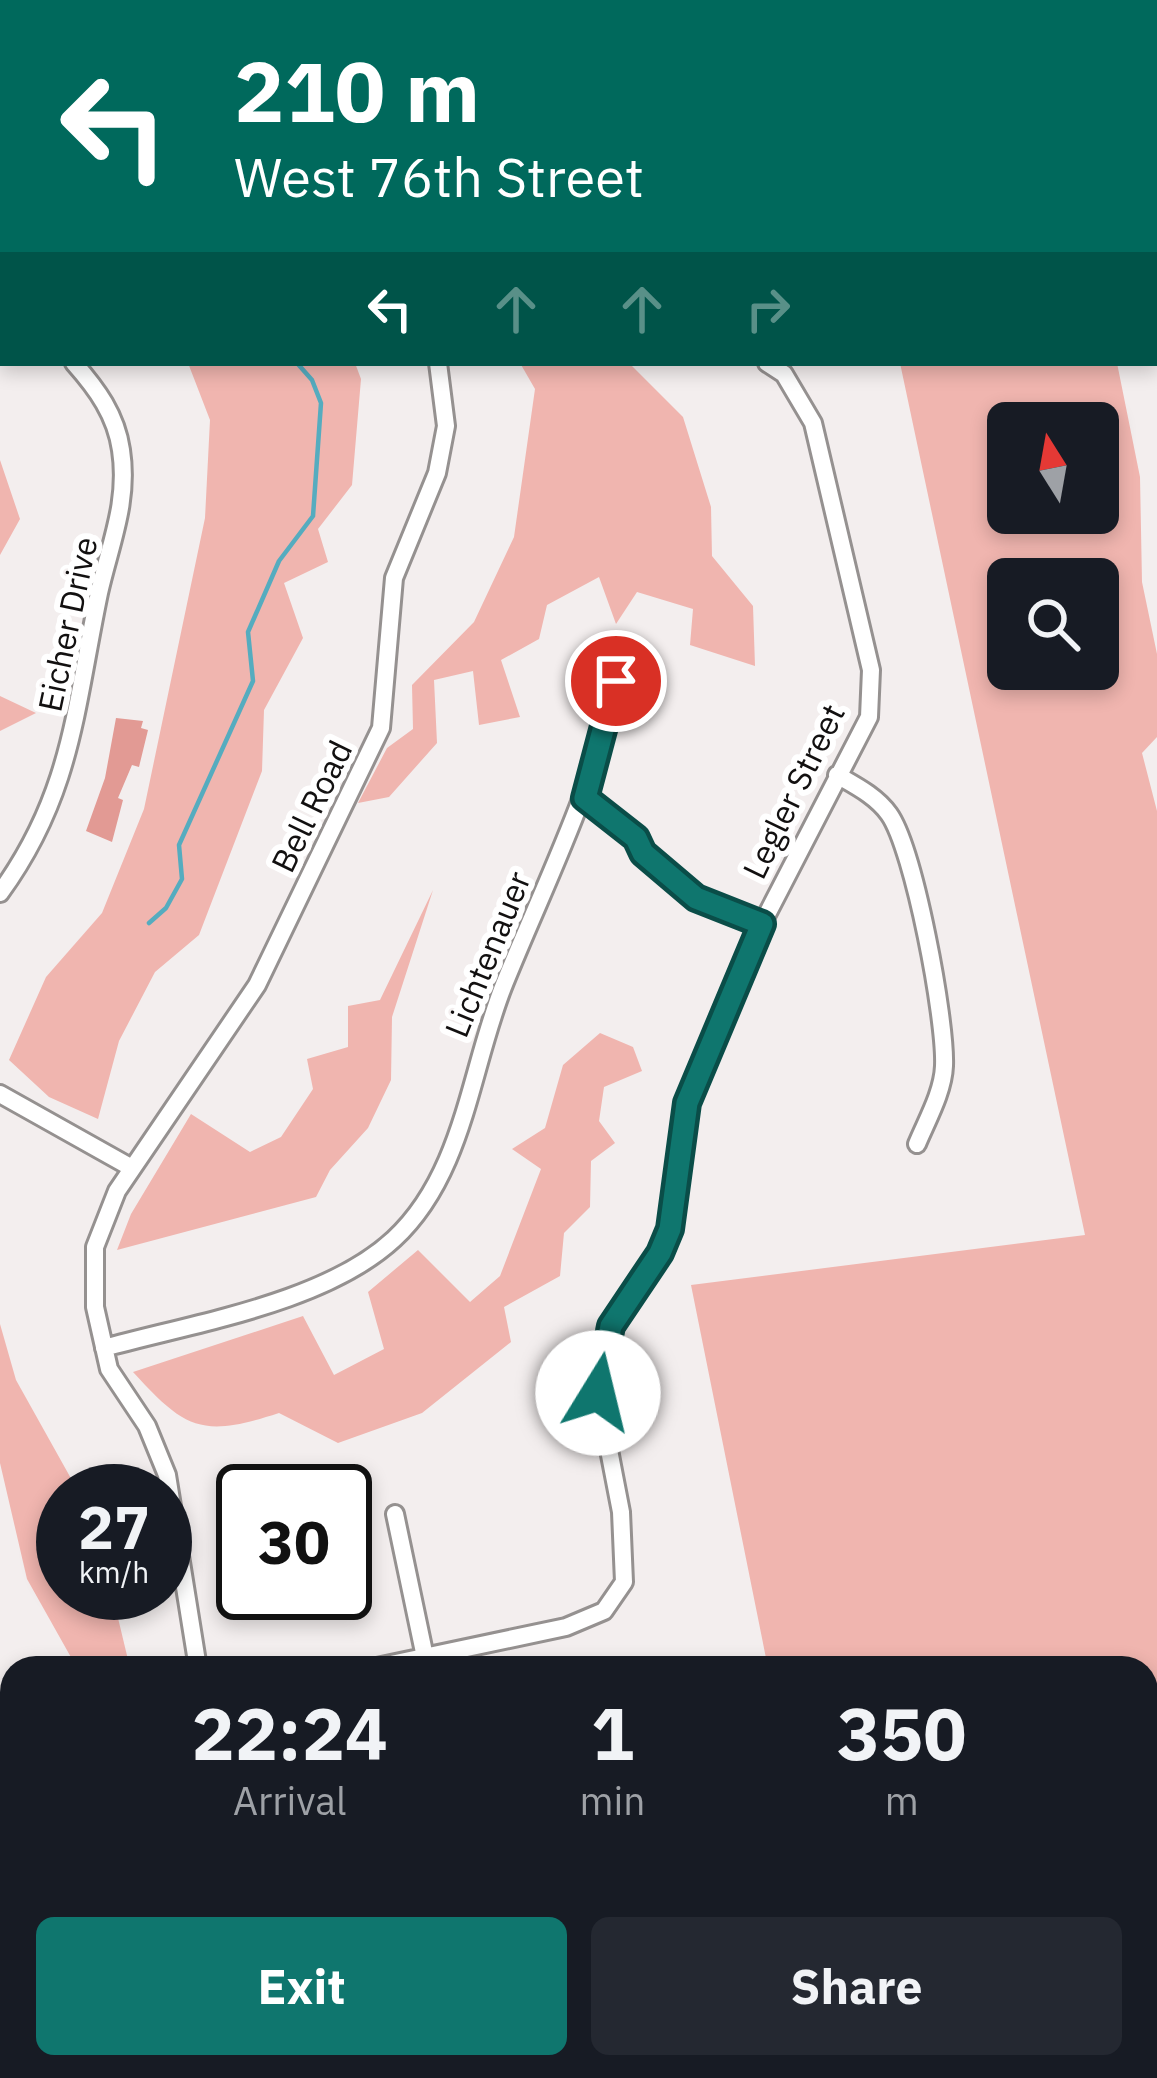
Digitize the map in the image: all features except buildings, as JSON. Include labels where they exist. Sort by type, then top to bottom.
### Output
[{"type":"street","name":"Eicher Drive","points":[[0,893],[40,829],[72,748],[88,644],[122,512],[122,463],[112,415],[76,366]]},
{"type":"street","name":"Bell Road","points":[[196,1656],[166,1475],[147,1426],[110,1369],[104,1348],[95,1307],[95,1247],[132,1168],[257,985],[381,728],[394,578],[437,473],[446,426],[438,366]]},
{"type":"street","name":"Legler Street","points":[[430,1656],[566,1627],[604,1611],[620,1589],[626,1562],[598,1393],[601,1359],[611,1326],[660,1253],[670,1229],[687,1103],[762,924],[868,717],[871,670],[813,423],[784,374],[772,366]]},
{"type":"street","name":"Lichtenauer","points":[[104,1348],[287,1296],[350,1272],[395,1238],[435,1189],[458,1137],[485,1035],[585,798],[616,681]]},
{"type":"street","points":[[837,776],[876,800],[892,818],[904,844],[920,913],[944,1069],[917,1144]]},
{"type":"street","points":[[585,798],[636,838],[643,853],[696,898],[762,924]]},
{"type":"street","points":[[0,1094],[132,1168]]},
{"type":"street","points":[[395,1514],[425,1656]]},
{"type":"shaded area","points":[[189,366],[356,366],[361,379],[352,485],[318,529],[328,562],[284,583],[303,638],[264,710],[262,771],[199,935],[155,972],[119,1041],[98,1119],[49,1097],[9,1060],[46,977],[102,913],[144,809],[205,518],[210,420]]},
{"type":"shaded area","points":[[522,366],[632,366],[683,417],[711,507],[712,556],[753,606],[755,666],[690,645],[693,609],[637,592],[616,624],[599,577],[547,605],[539,639],[501,660],[520,717],[479,725],[473,671],[434,680],[437,743],[389,797],[358,803],[387,748],[413,729],[412,685],[474,622],[514,537],[535,389]]},
{"type":"shaded area","points":[[901,366],[1118,366],[1140,477],[1142,582],[1157,654],[1157,737],[1142,753],[1157,811],[1157,1656],[766,1656],[691,1285],[1085,1235]]},
{"type":"shaded area","points":[[0,460],[20,519],[0,555]]},
{"type":"shaded area","points":[[0,696],[36,713],[0,731]]},
{"type":"shaded area","points":[[433,890],[392,1017],[391,1080],[368,1128],[330,1170],[316,1197],[117,1250],[131,1214],[191,1114],[250,1152],[281,1137],[313,1089],[307,1059],[348,1047],[348,1006],[380,1000]]},
{"type":"shaded area","points":[[600,1033],[633,1047],[642,1071],[604,1087],[599,1121],[615,1143],[591,1161],[590,1207],[564,1233],[560,1276],[504,1307],[511,1342],[422,1413],[338,1443],[279,1413],[231,1425],[197,1424],[167,1406],[133,1372],[303,1316],[334,1375],[384,1349],[368,1292],[418,1250],[470,1302],[500,1276],[541,1169],[512,1149],[545,1128],[563,1065]]},
{"type":"shaded area","points":[[0,1324],[16,1380],[63,1464],[36,1464],[36,1595],[27,1579],[0,1463]]},
{"type":"shaded area","points":[[50,1620],[118,1620],[127,1656],[70,1656]]},
{"type":"waterway","points":[[149,923],[166,908],[182,879],[179,845],[253,681],[248,632],[279,561],[313,516],[321,403],[312,380],[300,366]]},
{"type":"route","points":[[598,1393],[611,1326],[660,1253],[670,1229],[687,1103],[762,924],[696,898],[668,878],[643,853],[636,838],[585,798],[602,748],[616,681]]}]
